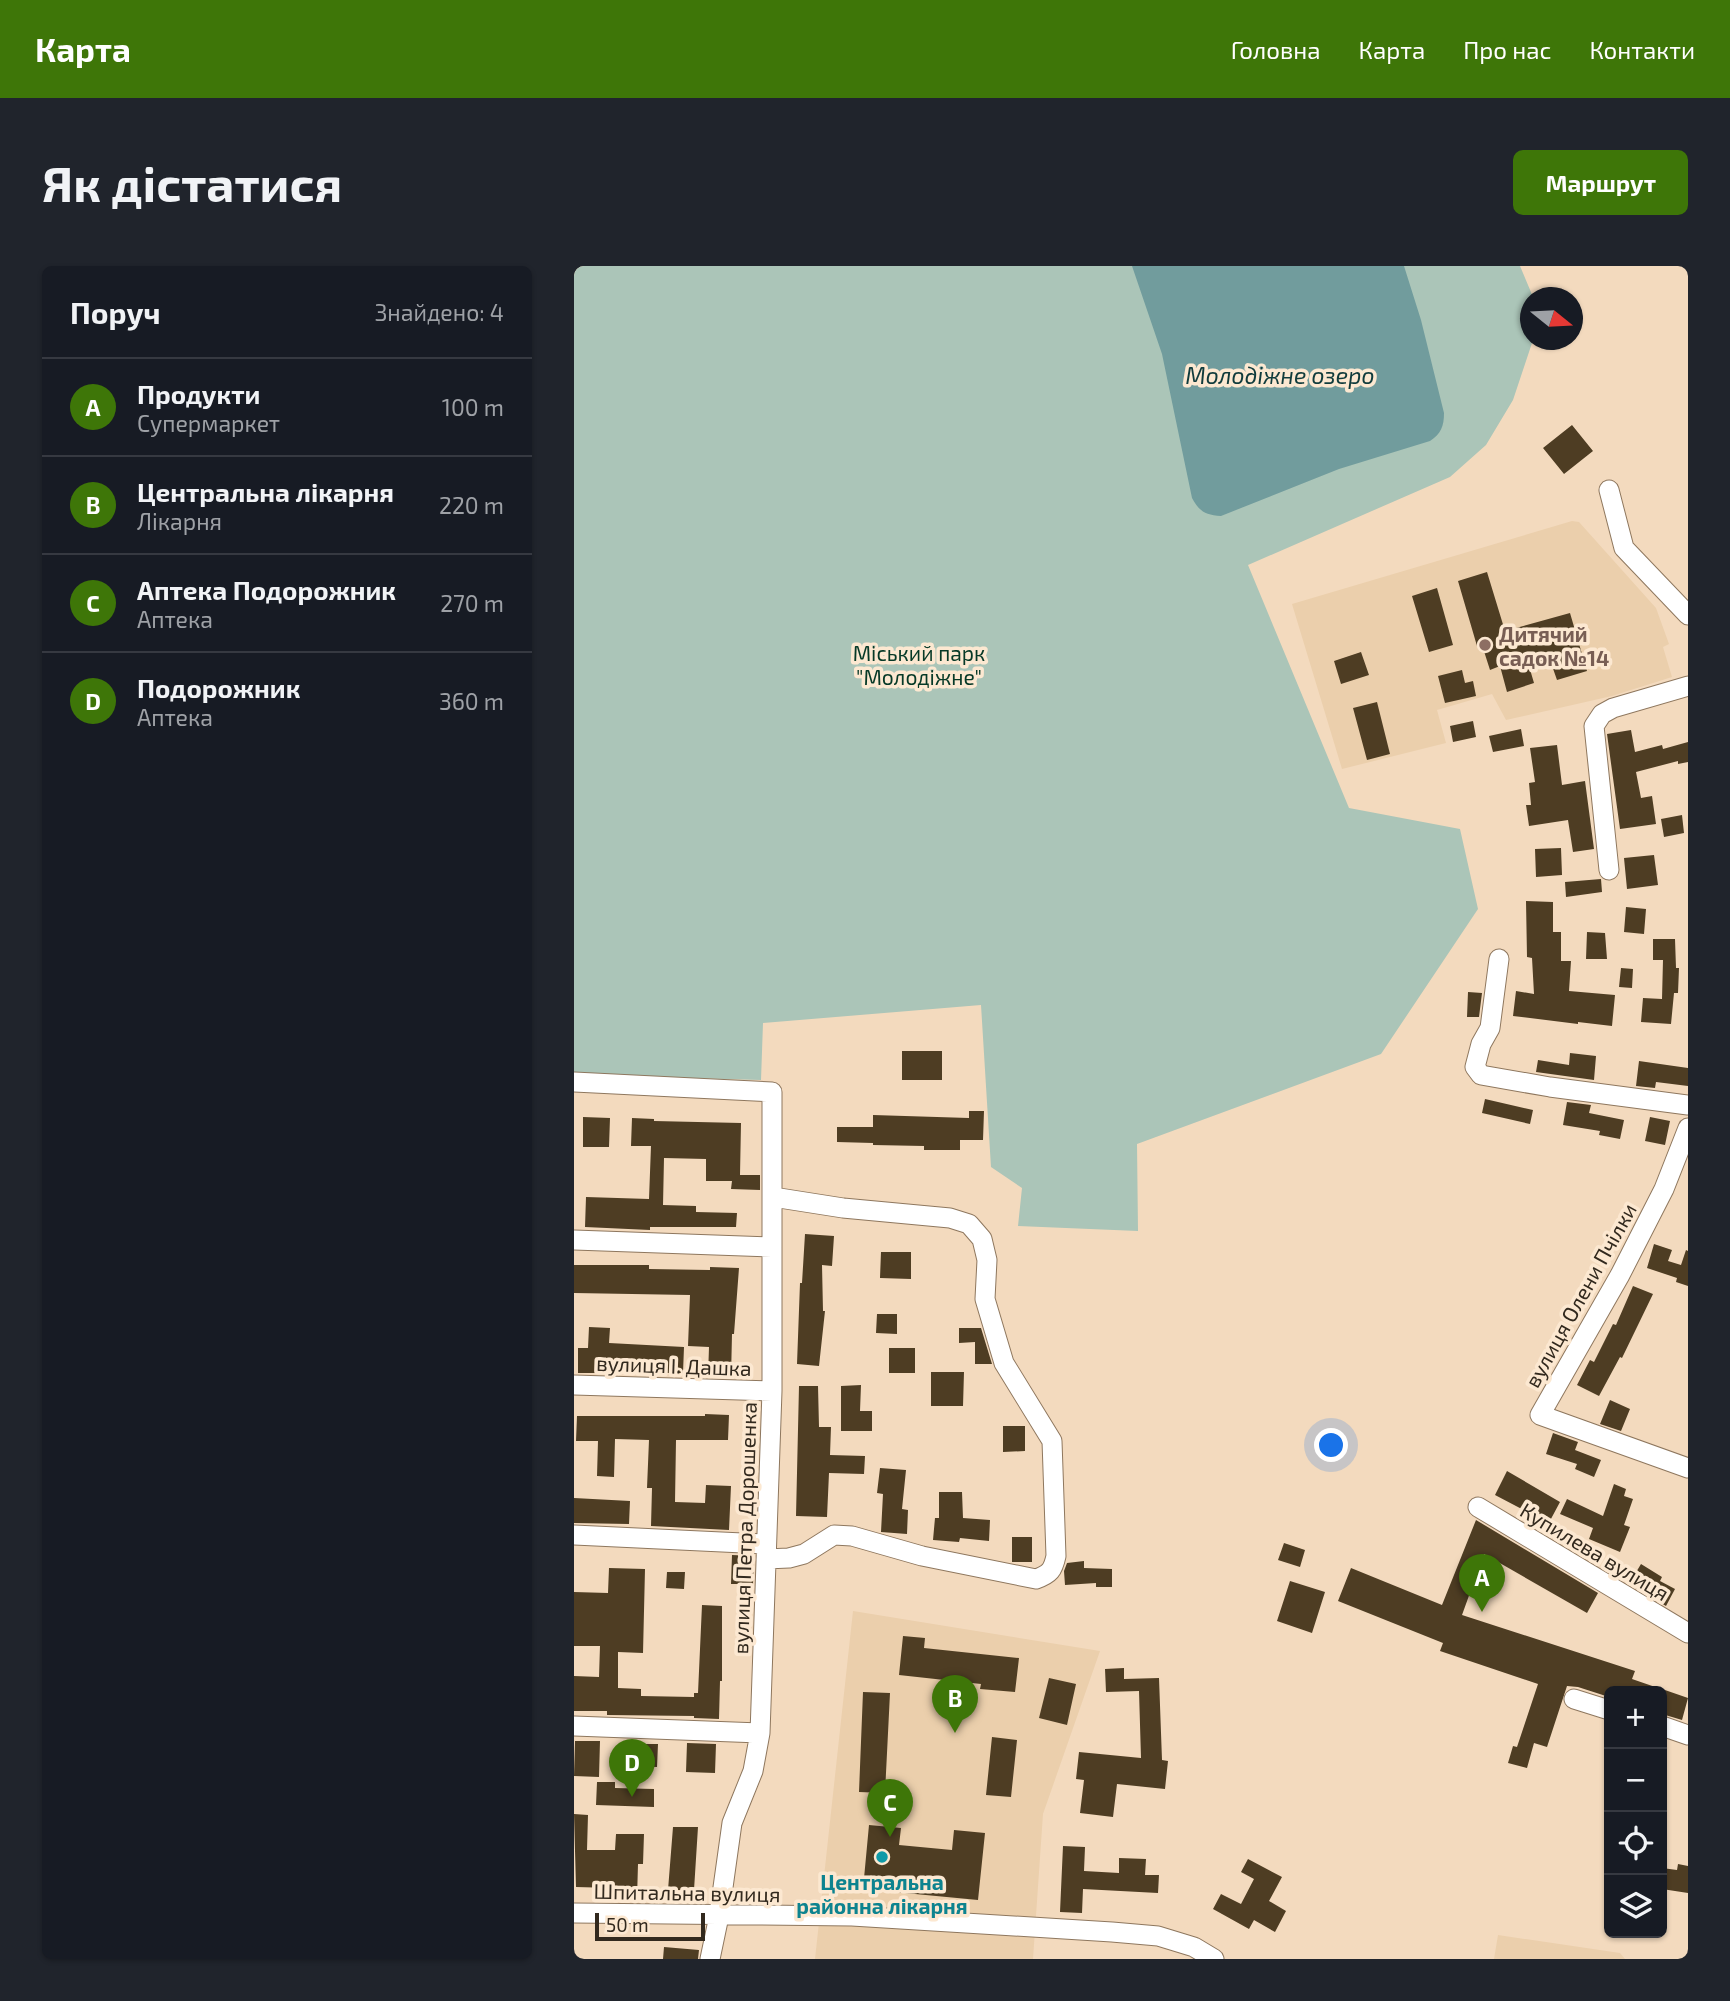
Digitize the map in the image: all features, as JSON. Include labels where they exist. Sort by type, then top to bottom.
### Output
[{"type":"street","points":[[1609,491],[1624,548],[1688,615]]},
{"type":"street","points":[[1609,870],[1594,726],[1602,714],[1613,708],[1688,686]]},
{"type":"street","points":[[1499,959],[1490,1028],[1480,1044],[1475,1067],[1481,1075],[1688,1105]]},
{"type":"street","name":"вулиця Петра Дорошенка","points":[[574,1082],[772,1092],[772,1391],[760,1732],[753,1771],[732,1823],[710,1959]]},
{"type":"street","name":"вулиця Олени Пчілки","points":[[1688,1128],[1664,1189],[1620,1275],[1540,1415],[1688,1468]]},
{"type":"street","points":[[574,1535],[766,1552],[789,1558],[804,1554],[834,1535],[852,1536],[922,1556],[1036,1580],[1048,1575],[1053,1568],[1056,1556],[1052,1441],[1004,1363],[985,1300],[987,1260],[982,1240],[969,1224],[950,1218],[843,1208],[773,1197]]},
{"type":"street","points":[[574,1240],[772,1247]]},
{"type":"street","name":"вулиця І. Дашка","points":[[574,1385],[772,1391]]},
{"type":"street","name":"Купилева вулиця","points":[[1478,1507],[1688,1633]]},
{"type":"street","points":[[1574,1699],[1604,1708]]},
{"type":"street","points":[[574,1726],[760,1732]]},
{"type":"street","points":[[1667,1728],[1688,1735]]},
{"type":"street","name":"Шпитальна вулиця","points":[[574,1913],[852,1916],[1112,1931],[1158,1936],[1194,1947],[1214,1959]]},
{"type":"shaded area","name":"Дитячий садок №14","points":[[1572,521],[1579,522],[1656,608],[1669,644],[1663,647],[1672,677],[1612,696],[1506,720],[1492,694],[1437,710],[1446,743],[1342,769],[1292,604]]},
{"type":"shaded area","points":[[853,1611],[1100,1651],[1043,1814],[1033,1959],[815,1959]]},
{"type":"shaded area","points":[[1498,1935],[1620,1953],[1625,1959],[1494,1959]]},
{"type":"green space","name":"Міський парк \"Молодіжне\"","points":[[574,266],[1520,266],[1529,287],[1520,287],[1520,350],[1530,350],[1513,400],[1486,445],[1450,477],[1248,565],[1349,808],[1460,829],[1478,909],[1381,1054],[1137,1144],[1138,1231],[1018,1226],[1022,1188],[991,1167],[981,1005],[763,1023],[761,1080],[574,1075]]},
{"type":"water","name":"Молодіжне озеро","points":[[1132,266],[1404,266],[1421,320],[1444,413],[1441,429],[1430,441],[1339,469],[1221,516],[1203,512],[1192,498],[1162,354]]},
{"type":"building","points":[[1572,425],[1593,451],[1564,474],[1543,448]]},
{"type":"building","points":[[1487,572],[1505,631],[1570,613],[1587,671],[1557,680],[1550,660],[1529,666],[1534,683],[1507,692],[1500,666],[1490,670],[1482,645],[1477,646],[1458,581]]},
{"type":"building","points":[[1437,588],[1453,645],[1429,652],[1412,596]]},
{"type":"building","points":[[1361,652],[1369,675],[1341,684],[1334,661]]},
{"type":"building","points":[[1462,670],[1465,683],[1473,681],[1476,696],[1445,703],[1438,676]]},
{"type":"building","points":[[1377,702],[1390,754],[1367,760],[1353,708]]},
{"type":"building","points":[[1473,721],[1476,737],[1453,742],[1450,726]]},
{"type":"building","points":[[1521,729],[1524,746],[1493,752],[1489,736]]},
{"type":"building","points":[[1631,730],[1635,752],[1662,745],[1663,749],[1688,742],[1688,762],[1678,764],[1678,761],[1636,772],[1641,798],[1652,796],[1656,824],[1620,829],[1607,734]]},
{"type":"building","points":[[1557,745],[1562,785],[1585,781],[1594,849],[1573,852],[1568,820],[1529,826],[1526,805],[1531,805],[1529,783],[1535,782],[1530,748]]},
{"type":"building","points":[[1682,815],[1684,833],[1664,837],[1661,819]]},
{"type":"building","points":[[1561,848],[1562,875],[1536,877],[1535,849]]},
{"type":"building","points":[[1654,855],[1658,885],[1627,889],[1624,858]]},
{"type":"building","points":[[1601,879],[1602,892],[1566,897],[1565,882]]},
{"type":"building","points":[[1526,901],[1553,902],[1553,932],[1561,932],[1561,961],[1571,961],[1569,991],[1615,995],[1612,1026],[1513,1016],[1516,991],[1534,994],[1532,958],[1527,957]]},
{"type":"building","points":[[1626,907],[1646,909],[1644,934],[1624,932]]},
{"type":"building","points":[[1587,932],[1605,933],[1607,959],[1586,959]]},
{"type":"building","points":[[1653,939],[1675,939],[1676,968],[1679,968],[1678,993],[1674,993],[1671,1024],[1641,1022],[1643,998],[1662,999],[1663,960],[1653,960]]},
{"type":"building","points":[[1621,968],[1633,969],[1632,988],[1619,987]]},
{"type":"building","points":[[1468,992],[1482,993],[1479,1017],[1467,1017]]},
{"type":"building","points":[[902,1051],[942,1051],[942,1080],[902,1080]]},
{"type":"building","points":[[1570,1053],[1596,1056],[1594,1080],[1536,1072],[1538,1060],[1569,1065]]},
{"type":"building","points":[[1639,1061],[1688,1068],[1688,1086],[1656,1082],[1655,1088],[1636,1086]]},
{"type":"building","points":[[1485,1099],[1533,1110],[1530,1124],[1482,1113]]},
{"type":"building","points":[[1567,1102],[1591,1105],[1589,1113],[1624,1120],[1620,1139],[1599,1135],[1600,1131],[1563,1125]]},
{"type":"building","points":[[969,1111],[984,1111],[983,1140],[960,1140],[960,1150],[924,1150],[924,1146],[837,1142],[837,1127],[873,1127],[873,1115],[969,1118]]},
{"type":"building","points":[[583,1117],[610,1118],[609,1147],[583,1147]]},
{"type":"building","points":[[1650,1117],[1670,1121],[1665,1145],[1645,1141]]},
{"type":"building","points":[[632,1118],[741,1123],[740,1175],[760,1175],[760,1190],[731,1189],[732,1181],[706,1181],[706,1159],[664,1158],[663,1205],[696,1206],[696,1212],[737,1213],[736,1227],[650,1227],[650,1230],[585,1227],[586,1197],[649,1199],[651,1146],[631,1146]]},
{"type":"building","points":[[805,1234],[834,1236],[832,1266],[822,1265],[825,1311],[819,1366],[797,1364]]},
{"type":"building","points":[[1654,1244],[1672,1250],[1668,1261],[1681,1265],[1686,1250],[1688,1251],[1688,1286],[1676,1282],[1677,1278],[1647,1268]]},
{"type":"building","points":[[881,1252],[911,1252],[911,1279],[880,1278]]},
{"type":"building","points":[[574,1265],[649,1265],[649,1269],[739,1268],[732,1334],[731,1378],[708,1377],[709,1347],[688,1346],[690,1295],[574,1293]]},
{"type":"building","points":[[1633,1286],[1653,1294],[1622,1358],[1620,1357],[1599,1396],[1577,1385],[1590,1360],[1594,1362],[1613,1324],[1616,1325]]},
{"type":"building","points":[[877,1314],[897,1314],[897,1334],[876,1333]]},
{"type":"building","points":[[589,1327],[610,1328],[609,1343],[684,1347],[683,1373],[578,1373],[578,1348],[588,1348]]},
{"type":"building","points":[[959,1328],[981,1328],[992,1364],[975,1364],[975,1342],[959,1343]]},
{"type":"building","points":[[889,1348],[915,1348],[915,1373],[889,1373]]},
{"type":"building","points":[[931,1372],[964,1372],[963,1406],[931,1406]]},
{"type":"building","points":[[861,1385],[860,1411],[872,1411],[872,1431],[841,1431],[841,1386]]},
{"type":"building","points":[[799,1386],[818,1386],[819,1427],[831,1427],[830,1455],[865,1456],[864,1474],[829,1473],[827,1517],[796,1516]]},
{"type":"building","points":[[1610,1400],[1630,1409],[1621,1431],[1600,1424]]},
{"type":"building","points":[[729,1415],[728,1440],[676,1440],[675,1502],[705,1503],[706,1485],[731,1486],[729,1530],[651,1526],[652,1488],[647,1488],[649,1440],[615,1439],[614,1477],[597,1476],[598,1441],[576,1441],[577,1416]]},
{"type":"building","points":[[1003,1426],[1025,1426],[1025,1451],[1003,1452]]},
{"type":"building","points":[[1553,1433],[1578,1442],[1575,1450],[1601,1460],[1594,1477],[1575,1469],[1577,1464],[1546,1454]]},
{"type":"building","points":[[880,1468],[906,1470],[902,1509],[908,1510],[907,1534],[881,1532],[883,1494],[877,1493]]},
{"type":"building","points":[[1507,1471],[1560,1502],[1544,1532],[1532,1525],[1537,1517],[1495,1495]]},
{"type":"building","points":[[1614,1484],[1626,1489],[1624,1496],[1633,1499],[1624,1525],[1630,1527],[1620,1552],[1589,1539],[1593,1528],[1560,1514],[1567,1499],[1603,1516]]},
{"type":"building","points":[[939,1492],[962,1492],[963,1518],[990,1520],[989,1541],[960,1538],[959,1542],[933,1540],[935,1518],[939,1518]]},
{"type":"building","points":[[574,1498],[630,1501],[629,1524],[574,1523]]},
{"type":"building","points":[[1476,1520],[1598,1593],[1587,1613],[1484,1554],[1462,1615],[1635,1671],[1632,1679],[1652,1686],[1604,1686],[1604,1695],[1567,1686],[1547,1747],[1534,1743],[1527,1768],[1508,1763],[1513,1746],[1517,1747],[1538,1684],[1440,1651],[1443,1643],[1338,1601],[1351,1568],[1442,1605]]},
{"type":"building","points":[[1012,1537],[1032,1537],[1032,1562],[1012,1562]]},
{"type":"building","points":[[1284,1543],[1305,1550],[1300,1567],[1278,1560]]},
{"type":"building","points":[[732,1555],[754,1556],[753,1584],[731,1584]]},
{"type":"building","points":[[1084,1561],[1084,1568],[1112,1569],[1112,1587],[1096,1587],[1096,1583],[1065,1585],[1064,1571],[1067,1563]]},
{"type":"building","points":[[1641,1564],[1662,1577],[1660,1581],[1675,1589],[1666,1606],[1629,1584]]},
{"type":"building","points":[[609,1568],[645,1569],[643,1653],[618,1652],[618,1688],[641,1689],[641,1696],[694,1697],[694,1693],[698,1693],[702,1605],[722,1606],[719,1719],[694,1716],[607,1715],[607,1711],[574,1711],[574,1676],[599,1677],[600,1646],[574,1646],[574,1592],[608,1593]]},
{"type":"building","points":[[667,1572],[685,1572],[684,1589],[666,1588]]},
{"type":"building","points":[[1290,1581],[1325,1592],[1312,1633],[1277,1621]]},
{"type":"building","points":[[903,1636],[925,1638],[924,1648],[1019,1658],[1015,1692],[980,1689],[981,1684],[899,1675]]},
{"type":"building","points":[[1124,1668],[1124,1679],[1159,1678],[1162,1760],[1168,1761],[1165,1789],[1117,1784],[1113,1817],[1080,1813],[1084,1780],[1076,1779],[1079,1752],[1141,1758],[1139,1691],[1106,1692],[1105,1669]]},
{"type":"building","points":[[1049,1678],[1076,1684],[1067,1725],[1039,1718]]},
{"type":"building","points":[[1667,1691],[1688,1698],[1682,1720],[1667,1716]]},
{"type":"building","points":[[863,1692],[890,1693],[885,1793],[859,1792]]},
{"type":"building","points":[[992,1737],[1017,1740],[1011,1797],[986,1795]]},
{"type":"building","points":[[575,1741],[600,1741],[599,1777],[574,1776]]},
{"type":"building","points":[[687,1743],[716,1744],[715,1773],[686,1772]]},
{"type":"building","points":[[629,1744],[658,1744],[657,1767],[628,1766]]},
{"type":"building","points":[[597,1782],[615,1782],[615,1788],[654,1789],[654,1807],[596,1805]]},
{"type":"building","points":[[574,1814],[588,1815],[587,1850],[615,1850],[616,1834],[644,1834],[643,1864],[638,1864],[637,1899],[613,1898],[613,1888],[576,1887]]},
{"type":"building","name":"Центральна районна лікарня","points":[[869,1825],[901,1828],[899,1845],[952,1850],[954,1830],[985,1833],[978,1900],[863,1889]]},
{"type":"building","points":[[673,1827],[698,1827],[694,1890],[668,1890]]},
{"type":"building","points":[[1063,1846],[1085,1847],[1084,1871],[1119,1873],[1119,1858],[1146,1859],[1145,1875],[1159,1875],[1158,1893],[1083,1889],[1082,1913],[1060,1912]]},
{"type":"building","points":[[1248,1859],[1282,1877],[1269,1901],[1286,1911],[1275,1932],[1254,1920],[1249,1929],[1213,1909],[1221,1894],[1241,1904],[1254,1879],[1241,1872]]},
{"type":"building","points":[[1678,1864],[1688,1866],[1688,1893],[1667,1890],[1667,1869],[1677,1870]]},
{"type":"building","points":[[664,1947],[699,1950],[698,1959],[663,1959]]},
{"type":"place","name":"Дитячий садок №14","points":[[1485,645]]},
{"type":"place","name":"Продукти","points":[[1482,1612]]},
{"type":"place","name":"Центральна лікарня","points":[[955,1733]]},
{"type":"place","name":"Подорожник","points":[[632,1797]]},
{"type":"place","name":"Аптека Подорожник","points":[[890,1837]]},
{"type":"place","name":"Центральна районна лікарня","points":[[882,1857]]}]
